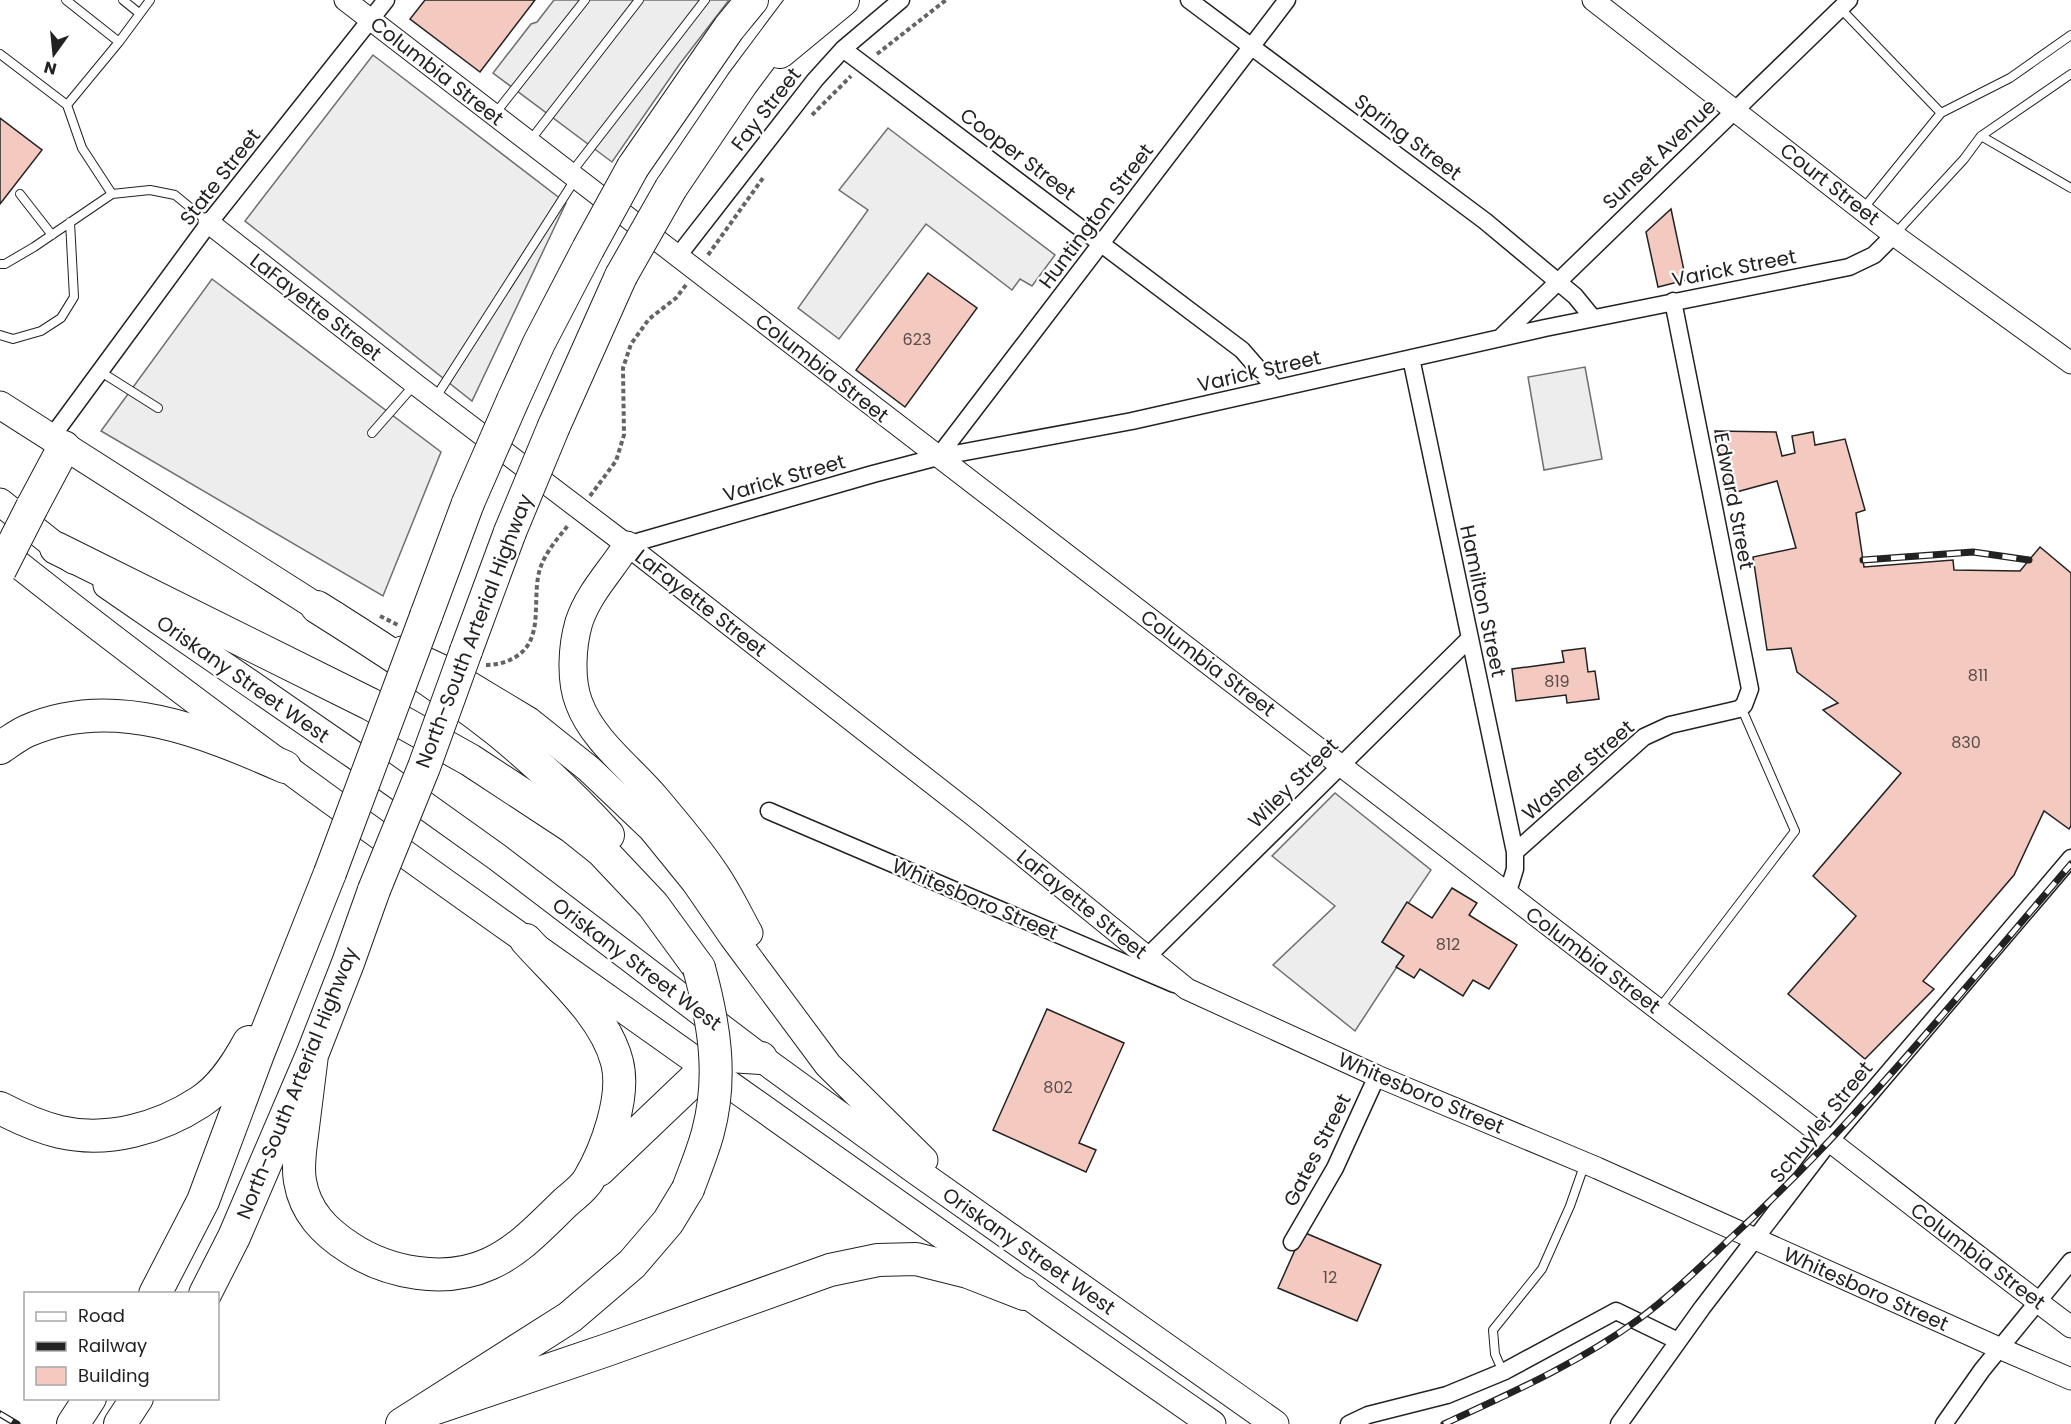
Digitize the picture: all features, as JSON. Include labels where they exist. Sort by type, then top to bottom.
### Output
[{"type":"highway","points":[[156,1292],[203,1200],[330,873],[468,503],[539,343],[633,167],[729,28],[752,0]]},
{"type":"highway","name":"North-South Arterial Highway","points":[[206,1292],[234,1237],[312,1055],[374,890],[424,767],[510,532],[621,276],[671,188],[742,83],[804,0]]},
{"type":"highway","points":[[742,83],[843,0]]},
{"type":"highway","points":[[0,529],[58,442]]},
{"type":"highway","points":[[0,570],[17,502]]},
{"type":"highway","points":[[56,548],[370,704],[470,760],[572,827],[602,851],[653,905],[699,968]]},
{"type":"highway","points":[[317,607],[422,675],[500,732],[588,814],[651,883],[673,912],[688,939],[699,968],[712,1016],[716,1084],[708,1132],[688,1189],[668,1222],[632,1264],[570,1317],[412,1418]]},
{"type":"highway","points":[[0,748],[27,731],[75,716],[106,714],[146,718],[168,724],[233,744],[285,767]]},
{"type":"highway","points":[[526,940],[590,1011],[609,1037],[618,1064],[619,1087],[608,1141],[587,1182]]},
{"type":"highway","points":[[0,1108],[24,1120],[59,1132],[85,1136],[115,1135],[149,1127],[179,1113],[201,1101],[222,1082],[237,1063],[294,963]]},
{"type":"highway","points":[[312,1055],[299,1159],[300,1182],[306,1203],[317,1222],[333,1237],[378,1263],[430,1274],[462,1272],[488,1264],[512,1251],[706,1068],[729,1056],[761,1058]]},
{"type":"highway","points":[[412,1418],[830,1270],[879,1260],[916,1259],[968,1272],[1024,1294]]},
{"type":"highway","points":[[73,1424],[89,1400]]},
{"type":"highway","points":[[120,1424],[136,1400]]},
{"type":"main road","points":[[0,405],[317,607],[441,668],[529,721],[589,769],[652,829],[695,882],[828,1065],[982,1217]]},
{"type":"main road","name":"Oriskany Street West","points":[[17,502],[56,548],[497,857],[761,1058],[1275,1424]]},
{"type":"main road","points":[[627,545],[595,590],[579,622],[575,638],[574,674],[578,703],[589,724],[656,798],[715,873],[749,933],[762,977]]},
{"type":"main road","name":"Oriskany Street West","points":[[0,550],[157,673],[285,767],[1024,1294],[1212,1424]]},
{"type":"street","name":"Columbia Street","points":[[345,0],[2071,1327]]},
{"type":"street","name":"State Street","points":[[58,442],[97,378],[209,223],[386,0]]},
{"type":"street","name":"Fay Street","points":[[678,256],[815,80],[843,49],[901,0]]},
{"type":"street","name":"Spring Street","points":[[1190,0],[1485,221],[1558,280],[1593,318]]},
{"type":"street","name":"Huntington Street","points":[[938,457],[1287,0]]},
{"type":"street","name":"Court Street","points":[[1593,0],[1894,235],[2071,363]]},
{"type":"street","name":"Sunset Avenue","points":[[1500,338],[1845,4]]},
{"type":"street","name":"Cooper Street","points":[[843,49],[1242,350],[1275,388]]},
{"type":"street","name":"LaFayette Street","points":[[209,223],[974,816],[1187,989]]},
{"type":"street","name":"Varick Street","points":[[627,545],[938,457],[1132,421],[1593,318],[1849,267],[1874,255],[1894,235]]},
{"type":"street","name":"Edward Street","points":[[1673,302],[1749,689],[1744,705],[1741,707]]},
{"type":"street","name":"Hamilton Street","points":[[1410,358],[1515,852],[1515,869],[1507,895]]},
{"type":"street","name":"Wiley Street","points":[[1147,957],[1469,639]]},
{"type":"street","name":"Washer Street","points":[[1515,852],[1644,737],[1670,725],[1741,707]]},
{"type":"street","name":"Whitesboro Street","points":[[769,811],[1187,989],[1377,1076],[1585,1162],[2071,1379]]},
{"type":"street","name":"Schuyler Street","points":[[1619,1424],[1754,1239],[1830,1142],[2071,858]]},
{"type":"street","name":"Gates Street","points":[[1292,1242],[1335,1168],[1377,1076]]},
{"type":"street","points":[[1944,1424],[1999,1348],[2071,1261]]},
{"type":"street","points":[[1349,1424],[1368,1415],[1448,1395],[1503,1372],[1616,1311],[1678,1341]]},
{"type":"lane","points":[[66,0],[119,42]]},
{"type":"lane","points":[[123,0],[139,13]]},
{"type":"lane","points":[[67,105],[150,0]]},
{"type":"lane","points":[[494,115],[585,0]]},
{"type":"lane","points":[[529,142],[638,0]]},
{"type":"lane","points":[[435,398],[573,176],[705,0]]},
{"type":"lane","points":[[1845,4],[1941,113]]},
{"type":"lane","points":[[1862,210],[1941,113],[2010,78],[2071,35]]},
{"type":"lane","points":[[0,54],[67,105],[82,148],[112,194]]},
{"type":"lane","points":[[1894,235],[1964,159],[1982,136],[2071,74]]},
{"type":"lane","points":[[1982,136],[2071,188]]},
{"type":"lane","points":[[0,264],[5,264],[112,194],[150,190],[174,195],[209,223]]},
{"type":"lane","points":[[20,195],[51,235]]},
{"type":"lane","points":[[0,335],[13,339],[41,331],[61,318],[74,297],[70,222]]},
{"type":"lane","points":[[97,378],[158,408]]},
{"type":"lane","points":[[372,433],[415,384]]},
{"type":"lane","points":[[1658,1010],[1795,831],[1741,707]]},
{"type":"lane","points":[[1503,1372],[1495,1353],[1493,1330],[1542,1269],[1570,1206],[1585,1162]]},
{"type":"shaded area","points":[[554,0],[729,0],[679,65],[612,162],[493,73],[531,24],[537,22]]},
{"type":"shaded area","points":[[373,55],[566,203],[472,401],[245,221]]},
{"type":"shaded area","points":[[888,128],[1055,255],[1032,286],[1020,279],[1012,290],[926,224],[839,339],[798,308],[868,210],[839,190]]},
{"type":"shaded area","points":[[212,279],[441,452],[383,596],[101,431]]},
{"type":"shaded area","points":[[1585,367],[1602,459],[1544,470],[1528,377]]},
{"type":"shaded area","points":[[1335,793],[1431,870],[1382,942],[1404,956],[1355,1031],[1273,965],[1335,906],[1272,856]]},
{"type":"building","points":[[425,0],[535,0],[480,72],[410,19]]},
{"type":"building","points":[[0,118],[42,150],[0,204]]},
{"type":"building","points":[[1671,209],[1686,280],[1658,287],[1646,232]]},
{"type":"building","points":[[928,273],[977,308],[905,407],[856,370]]},
{"type":"building","points":[[1715,431],[1776,432],[1782,456],[1795,453],[1792,436],[1813,432],[1815,445],[1845,439],[1865,510],[1856,513],[1864,567],[1953,560],[1954,570],[2020,571],[2040,547],[2071,573],[2071,826],[2069,829],[2044,811],[2014,875],[1923,981],[1934,989],[1865,1059],[1788,994],[1856,916],[1813,876],[1901,773],[1823,710],[1838,703],[1797,672],[1791,648],[1767,650],[1753,557],[1796,548],[1777,481],[1729,494]]},
{"type":"building","points":[[1585,648],[1588,672],[1595,671],[1599,699],[1567,703],[1566,695],[1516,701],[1512,669],[1564,662],[1562,651]]},
{"type":"building","points":[[1452,888],[1477,903],[1469,915],[1517,945],[1489,989],[1473,980],[1463,996],[1420,969],[1414,978],[1396,967],[1404,956],[1382,942],[1407,902],[1432,918]]},
{"type":"building","points":[[1047,1009],[1124,1043],[1079,1143],[1096,1150],[1086,1172],[993,1130]]},
{"type":"building","points":[[1303,1232],[1381,1265],[1357,1321],[1278,1288]]},
{"type":"railway","points":[[1863,560],[1973,552],[2029,560]]},
{"type":"railway","points":[[1444,1424],[1593,1350],[1639,1319],[1676,1289],[1779,1192],[1866,1101],[2071,864]]},
{"type":"railway","points":[[0,1414],[17,1424]]}]
